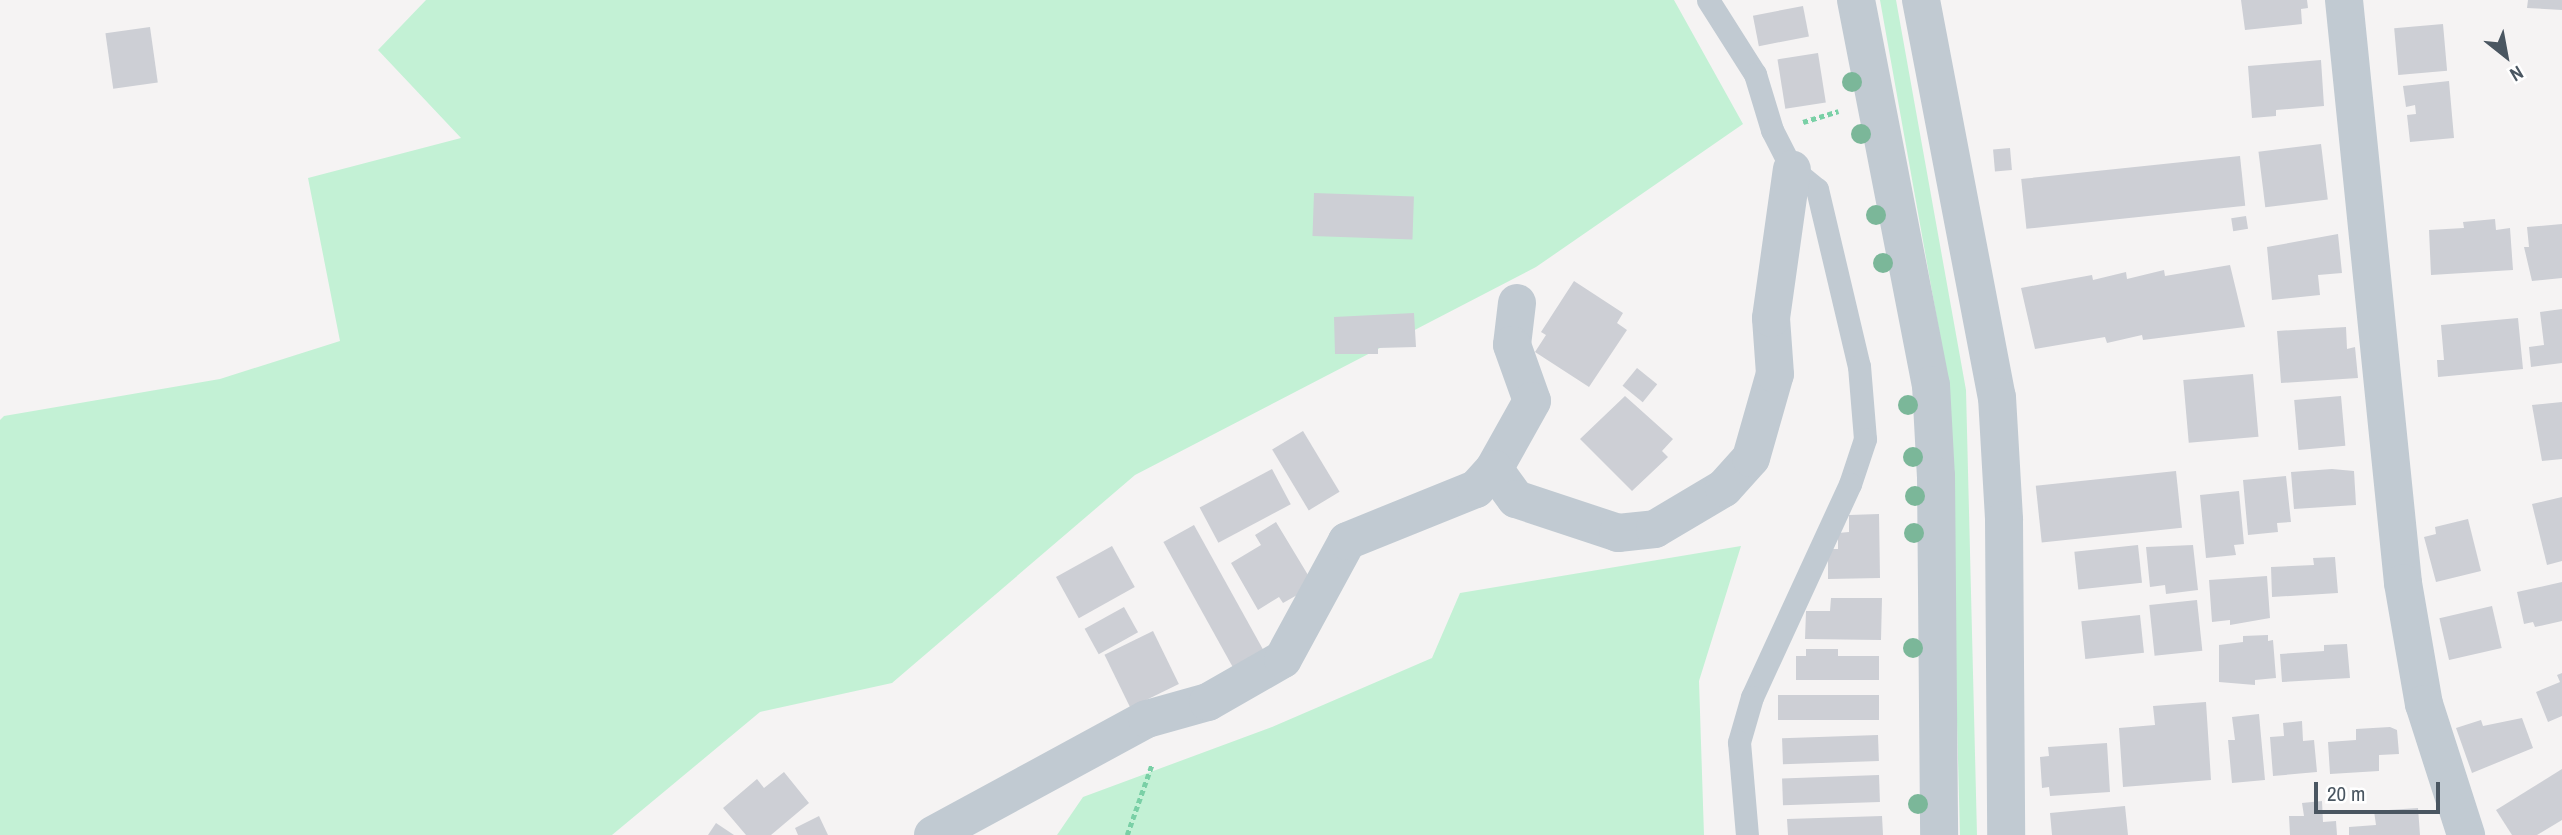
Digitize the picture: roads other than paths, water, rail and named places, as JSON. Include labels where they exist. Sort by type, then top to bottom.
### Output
[{"type":"street","points":[[1856,0],[1931,385],[1937,476],[1938,835]]},
{"type":"street","points":[[1920,0],[1997,397],[2004,520],[2006,835]]},
{"type":"street","points":[[2344,0],[2403,583],[2424,704],[2466,835]]},
{"type":"street","points":[[1494,469],[1516,499],[1618,533],[1655,529],[1724,488],[1751,458],[1775,374],[1771,318],[1792,169]]},
{"type":"street","points":[[933,835],[1147,719],[1208,702],[1283,659],[1347,541],[1476,489],[1494,469],[1532,401],[1511,345],[1517,303]]},
{"type":"lane","points":[[1708,0],[1755,74],[1772,130],[1792,169],[1817,190],[1859,366],[1865,439],[1850,484],[1752,697],[1739,742],[1747,835]]}]
